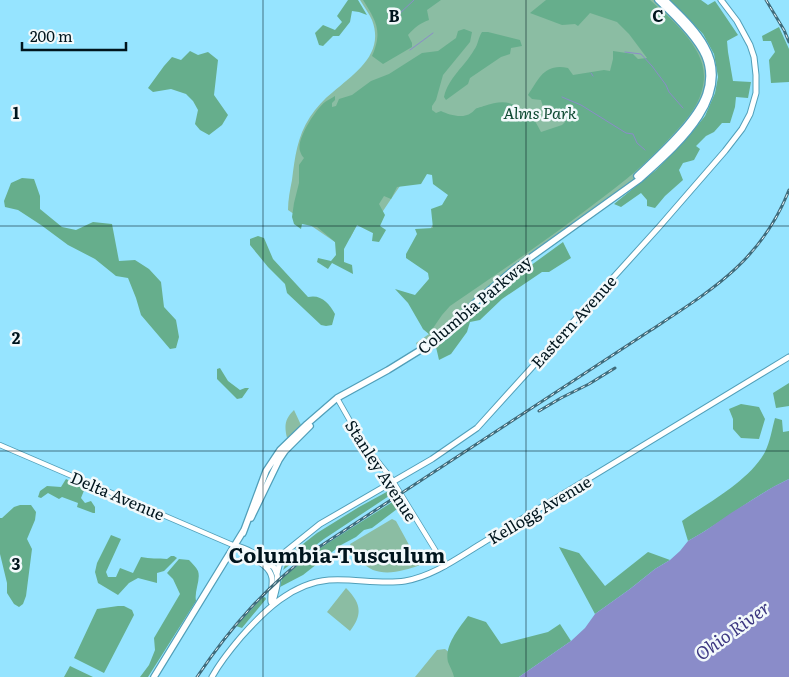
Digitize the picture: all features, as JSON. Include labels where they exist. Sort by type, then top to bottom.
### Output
[{"type":"highway","name":"Columbia Parkway","points":[[625,189],[690,121],[702,102],[708,86],[708,70],[704,55],[680,22],[658,0]]},
{"type":"highway","name":"Columbia Parkway","points":[[243,533],[264,475],[274,457],[306,424],[337,398],[382,374],[435,341],[507,275],[640,179],[656,165],[693,125],[707,104],[711,94],[713,80],[710,55],[683,18],[665,0]]},
{"type":"highway","name":"Columbia Parkway","points":[[154,677],[243,533],[279,460],[319,414]]},
{"type":"highway","points":[[256,508],[265,478],[264,475]]},
{"type":"main road","name":"Eastern Avenue","points":[[269,566],[320,524],[432,459],[477,428],[702,178],[742,129],[750,114],[756,93],[756,67],[743,32],[721,0]]},
{"type":"main road","name":"Kellogg Avenue","points":[[212,677],[224,657],[253,624],[281,599],[293,592],[316,582],[332,580],[405,581],[444,566],[789,357]]},
{"type":"main road","name":"Stanley Avenue","points":[[337,398],[362,442],[393,482],[444,566]]},
{"type":"main road","name":"Delta Avenue","points":[[0,445],[235,546],[240,551],[269,566],[277,574]]},
{"type":"main road","points":[[271,607],[282,554]]},
{"type":"main road","points":[[269,566],[272,580],[271,607]]},
{"type":"green space","points":[[348,0],[358,0],[367,15],[352,11],[350,22],[339,36],[333,36],[323,46],[319,45],[315,33],[323,25],[335,30],[342,22],[337,16]]},
{"type":"green space","name":"Alms Park","points":[[360,0],[658,0],[671,12],[705,55],[709,78],[697,111],[625,189],[534,254],[435,341],[431,337],[417,345],[416,343],[429,334],[423,329],[415,296],[434,273],[425,239],[454,186],[438,161],[411,170],[379,217],[373,233],[357,225],[350,238],[335,242],[288,210],[299,140],[306,125],[320,104],[366,62],[371,53],[375,32],[372,20]]},
{"type":"green space","points":[[363,0],[441,0],[427,10],[429,20],[417,26],[408,35],[412,47],[383,64],[372,56],[377,33],[374,20]]},
{"type":"green space","name":"Alms Park","points":[[546,0],[650,0],[684,34],[698,54],[704,76],[701,94],[698,102],[682,125],[635,172],[565,226],[450,306],[429,334],[423,329],[408,303],[395,289],[415,295],[429,279],[428,273],[406,258],[406,254],[417,234],[415,229],[433,228],[431,209],[442,205],[448,195],[433,184],[432,175],[427,174],[421,184],[397,187],[391,199],[384,196],[379,204],[385,215],[380,226],[386,230],[379,242],[372,241],[373,233],[357,225],[344,249],[344,262],[352,265],[353,274],[332,263],[328,269],[317,262],[318,258],[331,261],[336,255],[335,242],[317,227],[302,224],[301,229],[294,224],[292,217],[299,183],[299,165],[304,158],[300,151],[301,140],[312,118],[325,102],[335,96],[332,107],[336,106],[339,99],[352,95],[371,81],[389,74],[422,53],[438,51],[456,38],[458,31],[464,29],[472,32],[470,42],[443,75],[432,110],[436,113],[441,111],[452,115],[464,116],[477,108],[502,102],[514,105],[530,115],[541,132],[562,125],[565,122],[556,113],[553,106],[549,105],[548,110],[544,110],[541,100],[532,99],[528,95],[539,78],[548,70],[560,67],[568,68],[573,75],[604,70],[610,71],[613,51],[633,54],[638,59],[647,58],[629,34],[617,22],[590,13],[578,26],[575,24],[562,25],[530,13]]},
{"type":"green space","points":[[669,0],[701,0],[708,5],[715,1],[738,35],[727,41],[728,52],[733,81],[751,82],[748,98],[736,97],[730,123],[722,123],[696,146],[700,149],[694,160],[683,163],[679,170],[683,180],[655,208],[647,206],[647,200],[641,193],[621,207],[614,204],[656,170],[689,136],[705,116],[715,93],[718,77],[714,54],[703,34]]},
{"type":"green space","points":[[779,27],[789,49],[789,82],[771,83],[769,60],[775,52],[771,41],[763,41],[762,36]]},
{"type":"green space","points":[[482,32],[520,40],[522,46],[511,48],[510,54],[501,57],[470,78],[468,84],[446,100],[444,97],[449,84],[470,56]]},
{"type":"green space","points":[[190,51],[198,55],[208,52],[218,60],[214,95],[228,115],[222,125],[209,135],[200,130],[195,124],[198,110],[186,94],[171,89],[153,92],[148,88],[172,57],[181,60]]},
{"type":"green space","points":[[22,178],[34,179],[40,196],[40,209],[62,227],[76,230],[93,222],[112,224],[119,261],[135,260],[149,269],[161,282],[164,307],[176,320],[179,337],[176,348],[170,349],[141,315],[128,278],[116,276],[95,259],[68,245],[18,210],[5,207],[4,201],[11,183]]},
{"type":"green space","points":[[258,236],[264,238],[273,259],[308,297],[321,298],[330,306],[335,314],[332,325],[321,325],[287,293],[285,284],[250,245],[250,239]]},
{"type":"green space","points":[[563,242],[571,258],[549,272],[542,272],[502,299],[480,320],[470,322],[467,332],[451,354],[439,360],[436,347],[450,337],[504,285]]},
{"type":"green space","points":[[220,368],[228,381],[240,390],[249,388],[242,398],[237,399],[217,379],[217,369]]},
{"type":"green space","points":[[789,383],[789,406],[776,408],[773,393]]},
{"type":"green space","points":[[741,404],[759,407],[765,419],[759,439],[741,438],[733,429],[733,419],[729,409]]},
{"type":"green space","points":[[294,410],[301,425],[287,438],[286,422]]},
{"type":"green space","points":[[775,418],[782,420],[783,432],[789,431],[789,479],[763,493],[688,541],[682,521],[739,482],[758,463],[770,440]]},
{"type":"green space","points":[[66,479],[85,488],[81,498],[85,503],[91,501],[95,507],[95,513],[77,507],[78,503],[62,497],[59,499],[48,493],[41,498],[38,497],[40,491],[47,486],[61,487]]},
{"type":"green space","points":[[392,489],[392,494],[324,539],[283,570],[289,555],[317,533]]},
{"type":"green space","points":[[397,499],[401,506],[372,528],[364,530],[341,545],[303,575],[280,587],[282,578],[317,550]]},
{"type":"green space","points":[[31,505],[36,512],[35,520],[27,539],[32,549],[26,596],[23,604],[19,607],[14,604],[7,593],[7,583],[0,554],[0,518],[14,507]]},
{"type":"green space","points":[[392,519],[396,521],[420,565],[397,572],[381,572],[367,567],[359,559],[350,544]]},
{"type":"green space","points":[[111,535],[121,539],[106,572],[108,577],[116,577],[120,568],[133,573],[141,557],[167,559],[174,556],[177,558],[164,571],[157,573],[157,583],[138,578],[129,583],[118,595],[98,583],[95,572],[97,563]]},
{"type":"green space","points":[[559,547],[579,553],[605,586],[648,552],[670,560],[595,614]]},
{"type":"green space","points":[[179,559],[189,560],[198,571],[196,601],[148,677],[140,677],[149,665],[155,650],[154,638],[180,594],[173,579],[167,573]]},
{"type":"green space","points":[[346,588],[355,599],[358,609],[357,619],[350,631],[327,612]]},
{"type":"green space","points":[[265,597],[266,599],[242,628],[236,626],[262,598]]},
{"type":"green space","points":[[124,606],[132,610],[134,615],[104,673],[74,658],[97,609]]},
{"type":"green space","points":[[468,616],[486,622],[501,644],[548,632],[560,624],[571,641],[519,677],[454,677],[448,662],[448,650],[453,638]]},
{"type":"green space","points":[[445,649],[479,677],[415,677],[437,650]]},
{"type":"green space","points":[[70,666],[93,677],[64,677]]},
{"type":"water","name":"Ohio River","points":[[789,479],[789,677],[519,677],[571,641],[585,628],[595,614],[670,560],[688,541],[773,487]]},
{"type":"waterway","points":[[398,15],[414,0]]},
{"type":"waterway","points":[[410,50],[433,33]]},
{"type":"waterway","points":[[625,52],[641,54],[683,108]]},
{"type":"waterway","points":[[562,97],[581,105],[626,133],[633,134],[637,143],[645,150]]},
{"type":"railway","points":[[766,0],[789,42]]},
{"type":"railway","points":[[197,677],[223,640],[251,608],[281,578],[316,549],[714,287],[749,255],[764,236],[778,215],[789,190]]},
{"type":"railway","points":[[539,411],[615,368]]},
{"type":"district","name":"Columbia-Tusculum","points":[[337,553]]}]
